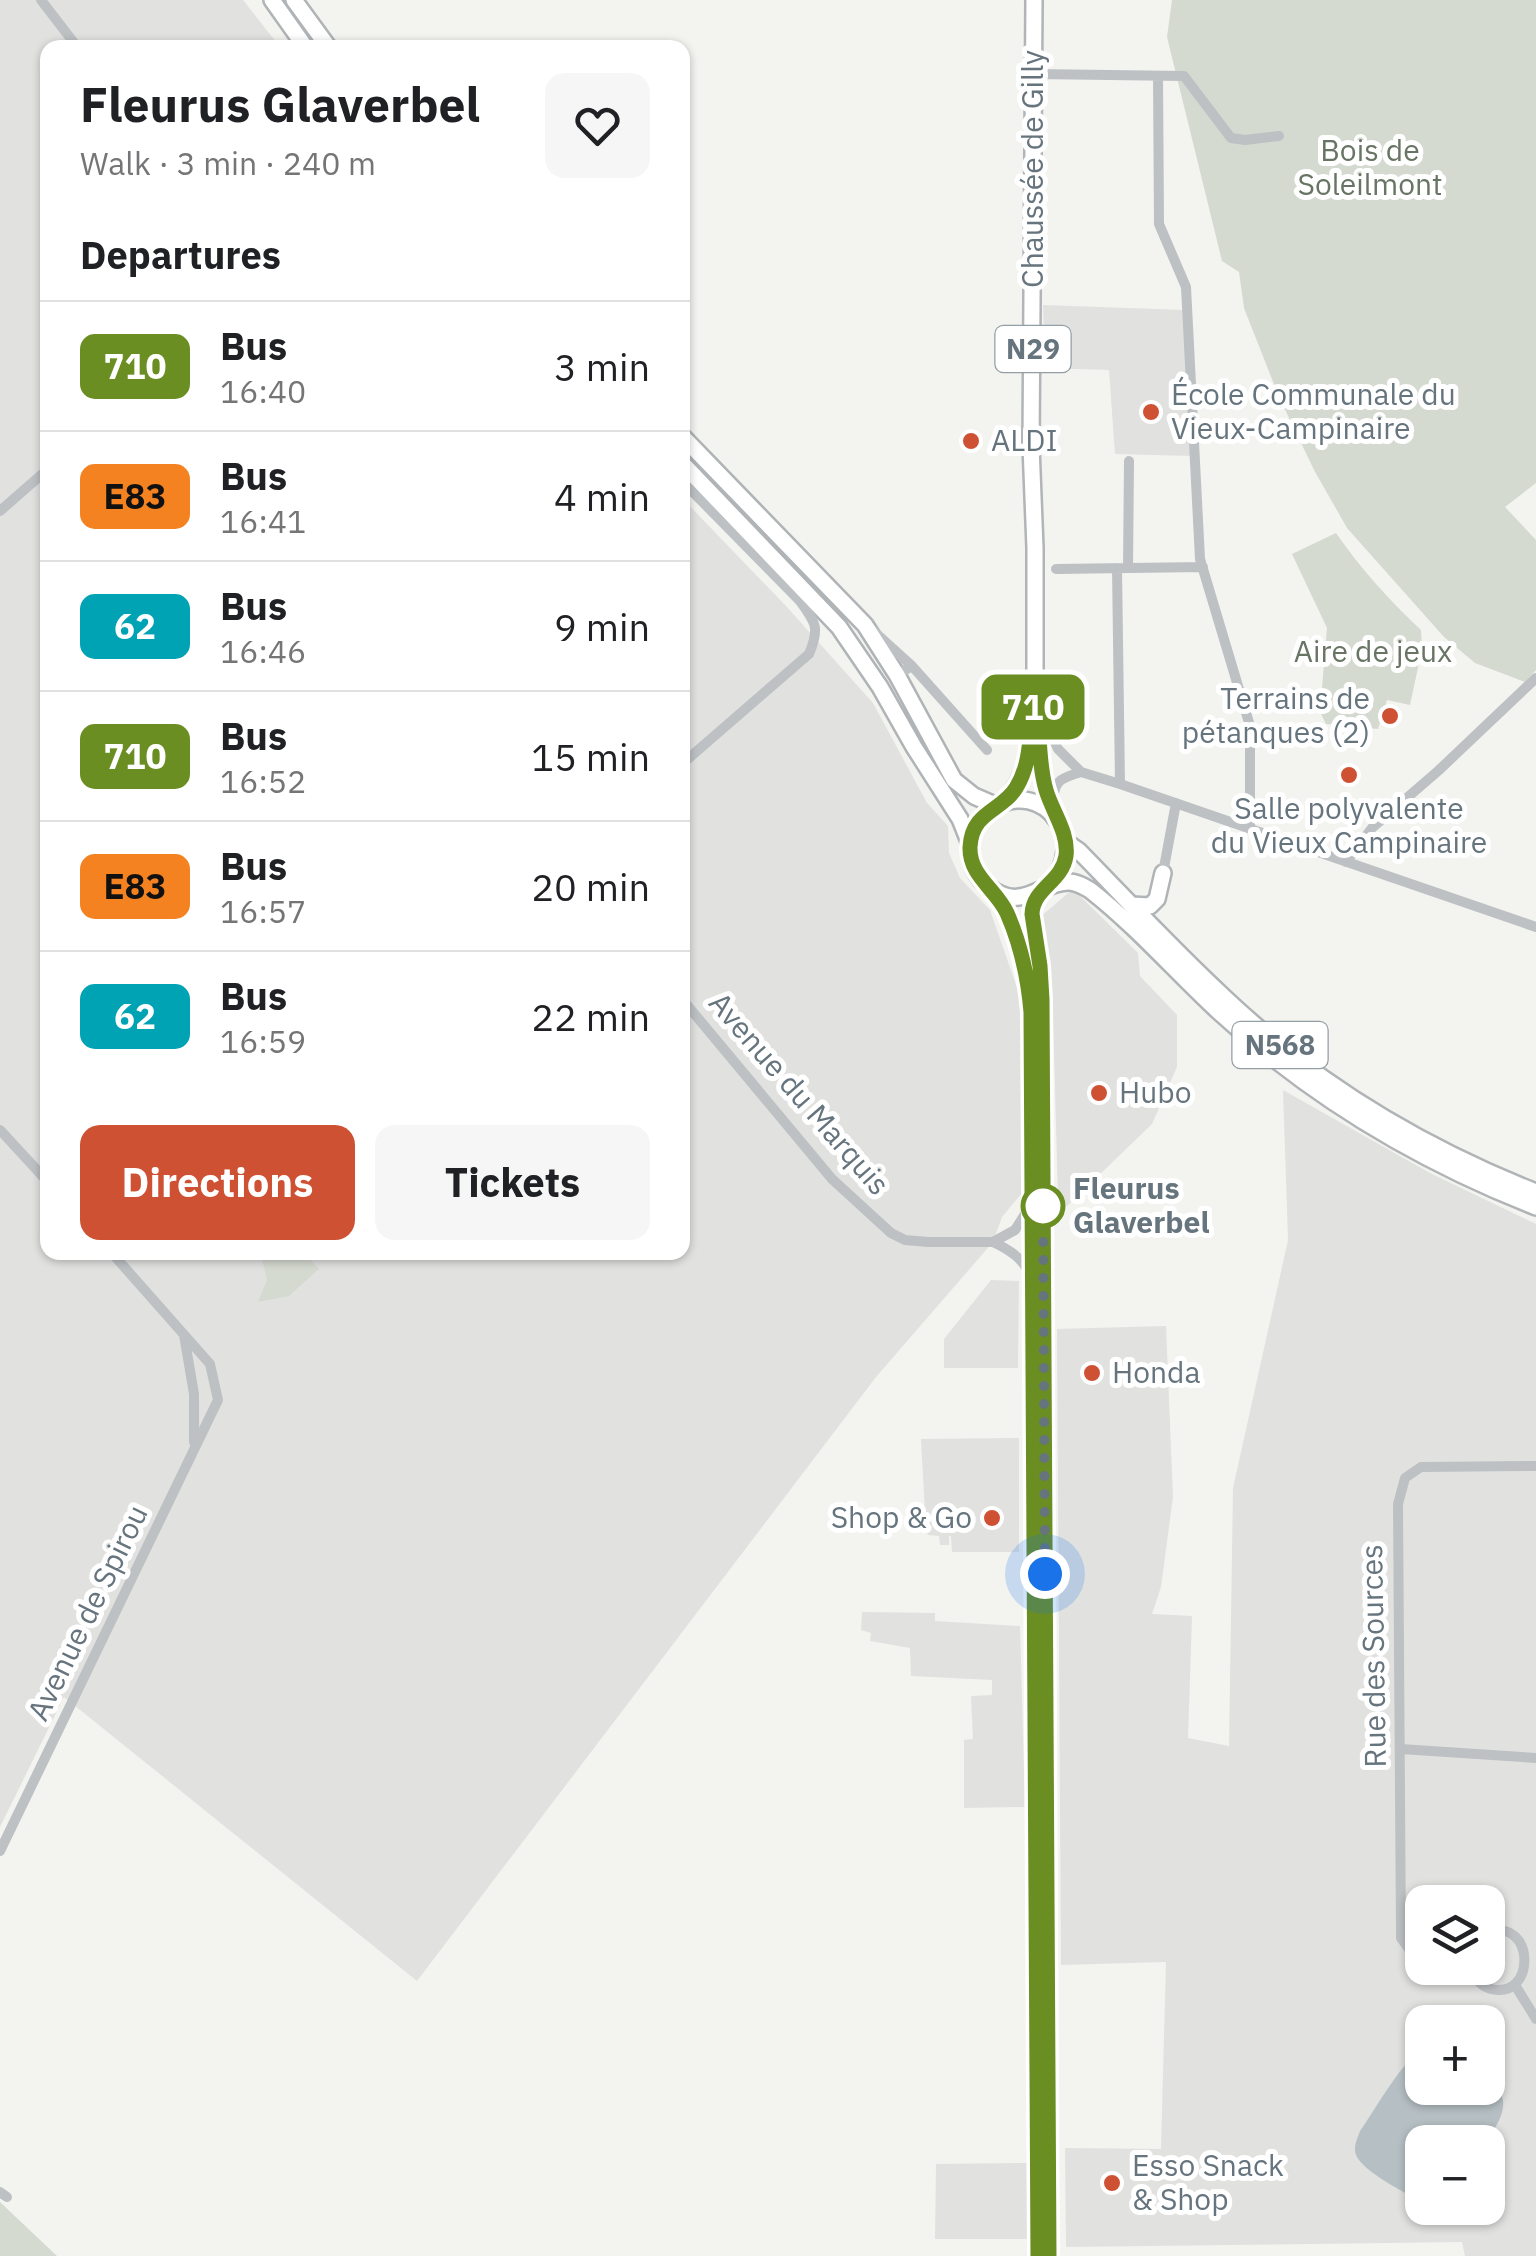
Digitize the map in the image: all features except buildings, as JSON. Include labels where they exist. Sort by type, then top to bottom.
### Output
[{"type":"main road","points":[[272,0],[300,40]]},
{"type":"main road","points":[[294,0],[323,40]]},
{"type":"main road","name":"Chaussée de Gilly","points":[[1034,0],[1031,446],[1035,697],[1040,764],[1055,818]]},
{"type":"main road","points":[[690,444],[865,625],[954,780],[974,796],[1000,804],[1037,804],[1055,818],[1066,842],[1063,867],[1032,906],[1041,978],[1038,1366],[1042,2048],[1038,2256]]},
{"type":"main road","points":[[690,471],[839,627],[960,818],[974,868],[1007,914],[1019,943],[1031,1012],[1032,1281],[1038,1366]]},
{"type":"main road","name":"Chaussée de Gilly","points":[[1000,804],[1024,774],[1035,697]]},
{"type":"main road","points":[[970,844],[978,821],[1000,804]]},
{"type":"main road","name":"N568","points":[[1066,842],[1228,1001],[1323,1078],[1438,1150],[1536,1192]]},
{"type":"main road","points":[[1131,905],[1150,906],[1157,899],[1163,873]]},
{"type":"main road","name":"N568","points":[[1043,890],[1074,882],[1090,890],[1220,1013],[1276,1060],[1355,1116],[1433,1161],[1536,1207]]},
{"type":"main road","points":[[989,887],[1018,897],[1043,890]]},
{"type":"main road","points":[[1042,2048],[1049,2256]]},
{"type":"street","points":[[42,0],[72,40]]},
{"type":"street","points":[[1034,74],[1184,76],[1231,138],[1279,136]]},
{"type":"street","points":[[1158,76],[1158,224],[1186,288],[1199,542],[1203,568],[1250,726],[1250,829]]},
{"type":"street","points":[[1120,784],[1128,461]]},
{"type":"street","points":[[0,511],[40,476]]},
{"type":"street","points":[[690,489],[800,601],[814,620],[817,635],[810,654],[690,757]]},
{"type":"street","points":[[1056,569],[1203,568]]},
{"type":"street","points":[[865,625],[912,666],[986,750]]},
{"type":"street","points":[[896,675],[912,666]]},
{"type":"street","points":[[1346,862],[1372,828],[1536,678]]},
{"type":"street","points":[[1038,716],[1042,716],[1058,749],[1081,772],[1536,927]]},
{"type":"street","points":[[1055,818],[1054,788],[1060,779],[1081,772]]},
{"type":"street","points":[[1163,873],[1176,803]]},
{"type":"street","name":"Avenue du Marquis","points":[[690,1009],[832,1178],[891,1233],[916,1241],[992,1242]]},
{"type":"street","points":[[0,1130],[40,1173]]},
{"type":"street","points":[[992,1242],[1015,1230],[1024,1220],[1032,1198]]},
{"type":"street","points":[[992,1242],[1014,1253],[1032,1281]]},
{"type":"street","name":"Avenue de Spirou","points":[[0,1851],[218,1400],[210,1364],[118,1260]]},
{"type":"street","name":"Avenue de Spirou","points":[[184,1334],[194,1394],[194,1450]]},
{"type":"street","name":"Rue des Sources","points":[[1405,1943],[1401,1938],[1398,1504],[1404,1478],[1421,1467],[1536,1466]]},
{"type":"street","points":[[1401,1749],[1536,1758]]},
{"type":"street","points":[[0,1818],[13,1825]]},
{"type":"street","points":[[1484,1985],[1497,1990],[1514,1985],[1526,1972],[1525,1946],[1505,1931]]},
{"type":"street","points":[[1525,1946],[1536,1938]]},
{"type":"street","points":[[1514,1985],[1536,2019]]},
{"type":"shaded area","points":[[0,0],[243,0],[274,40],[40,40],[40,1260],[690,1260],[690,506],[873,703],[927,803],[948,826],[949,853],[960,878],[990,910],[1021,999],[1022,1193],[1002,1217],[993,1242],[876,1377],[417,1981],[64,1697],[0,1827]]},
{"type":"shaded area","name":"École Communale du Vieux-Campinaire","points":[[1043,305],[1185,310],[1193,456],[1115,454],[1109,370],[1045,368]]},
{"type":"shaded area","points":[[1073,889],[1138,953],[1140,976],[1177,1015],[1177,1067],[1152,1124],[1067,1206],[1058,1198],[1053,1015],[1039,918]]},
{"type":"shaded area","points":[[1283,1090],[1430,1173],[1536,1224],[1536,2256],[1465,2256],[1462,2242],[1066,2247],[1065,2148],[1161,2149],[1166,1962],[1061,1965],[1057,1329],[1166,1326],[1173,1497],[1161,1587],[1152,1614],[1192,1616],[1188,1738],[1229,1746],[1233,1488],[1288,1240]]},
{"type":"shaded area","points":[[991,1280],[1019,1281],[1018,1368],[944,1368],[944,1339]]},
{"type":"shaded area","points":[[1019,1438],[1019,1552],[952,1552],[951,1536],[949,1545],[940,1545],[939,1536],[928,1535],[921,1439]]},
{"type":"shaded area","points":[[862,1612],[935,1613],[935,1621],[1020,1626],[1025,1807],[964,1808],[964,1740],[973,1739],[971,1696],[992,1695],[992,1680],[911,1676],[910,1648],[870,1641],[871,1633],[861,1630]]},
{"type":"shaded area","points":[[1405,2066],[1405,2105],[1503,2105],[1503,2110],[1496,2125],[1405,2125],[1405,2193],[1367,2168],[1355,2149],[1360,2131]]},
{"type":"shaded area","points":[[1027,2163],[1027,2239],[935,2239],[936,2164]]},
{"type":"green space","name":"Bois de Soleilmont","points":[[1172,0],[1536,0],[1536,483],[1505,507],[1536,540],[1536,670],[1525,682],[1475,663],[1444,637],[1347,528],[1314,470],[1279,397],[1244,308],[1239,272],[1222,261],[1167,37]]},
{"type":"green space","name":"Aire de jeux","points":[[1336,533],[1376,584],[1421,630],[1422,649],[1410,705],[1387,700],[1378,729],[1326,724],[1320,712],[1327,628],[1292,554]]},
{"type":"green space","points":[[262,1260],[311,1260],[319,1269],[289,1296],[258,1302],[267,1280]]},
{"type":"green space","points":[[0,2202],[57,2256],[0,2256]]},
{"type":"bus line","name":"710","points":[[1038,2256],[1031,1012],[1026,969],[1014,930],[1003,905],[980,879],[970,856],[978,821],[1004,803],[1024,774],[1035,697],[1040,764],[1066,842],[1063,867],[1038,892],[1032,906],[1042,1000],[1049,2256]]},
{"type":"place","name":"École Communale du Vieux-Campinaire","points":[[1151,412]]},
{"type":"place","name":"ALDI","points":[[971,441]]},
{"type":"place","name":"Terrains de pétanques (2)","points":[[1390,716]]},
{"type":"place","name":"Salle polyvalente du Vieux Campinaire","points":[[1349,775]]},
{"type":"place","name":"Hubo","points":[[1099,1093]]},
{"type":"place","name":"Fleurus Glaverbel","points":[[1043,1206]]},
{"type":"place","name":"Honda","points":[[1092,1373]]},
{"type":"place","name":"Shop & Go","points":[[992,1518]]},
{"type":"place","name":"Esso Snack & Shop","points":[[1112,2183]]},
{"type":"route","points":[[1043,1206],[1045,1574]]}]
